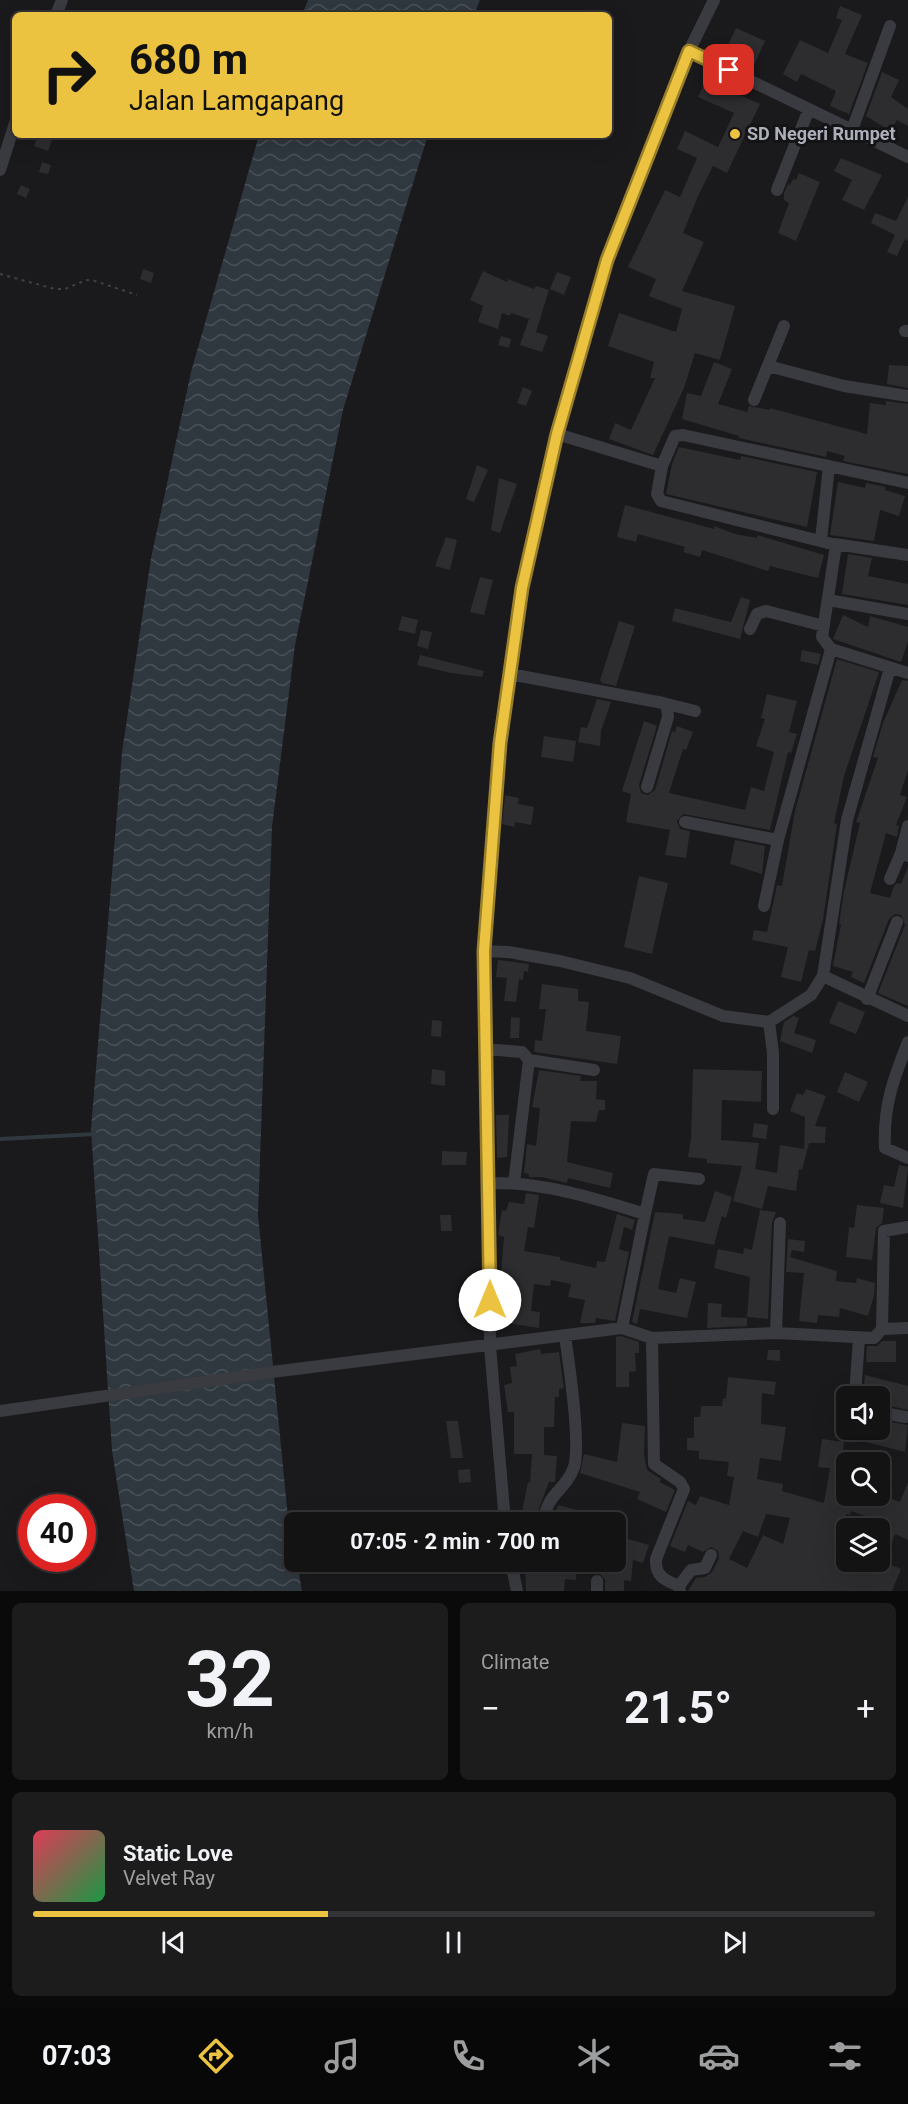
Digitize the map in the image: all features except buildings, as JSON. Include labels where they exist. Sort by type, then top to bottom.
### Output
[{"type":"street","points":[[504,1512],[490,1346],[489,1184],[484,1049],[484,951],[500,743],[522,588],[557,434],[607,260],[689,51],[714,0]]},
{"type":"street","points":[[852,130],[891,27]]},
{"type":"street","points":[[689,51],[908,157]]},
{"type":"street","points":[[777,190],[809,109]]},
{"type":"street","points":[[0,170],[12,132]]},
{"type":"street","points":[[754,400],[784,326]]},
{"type":"street","points":[[768,366],[844,386],[908,396]]},
{"type":"street","points":[[557,434],[662,466]]},
{"type":"street","points":[[908,483],[683,435],[675,436],[671,441],[662,466],[657,494],[661,501],[835,544],[908,555]]},
{"type":"street","points":[[821,540],[829,466]]},
{"type":"street","points":[[835,544],[837,551],[823,641],[831,649],[908,673]]},
{"type":"street","points":[[828,600],[908,614]]},
{"type":"street","points":[[750,629],[757,614],[766,611],[824,626]]},
{"type":"street","points":[[764,906],[778,840],[831,649]]},
{"type":"street","points":[[484,951],[508,952],[630,978],[723,1016],[769,1022],[811,995],[823,976],[847,820],[890,668]]},
{"type":"street","points":[[510,674],[695,711]]},
{"type":"street","points":[[647,787],[668,717],[667,707],[663,704]]},
{"type":"street","points":[[685,822],[778,840]]},
{"type":"street","points":[[890,879],[904,855],[908,826]]},
{"type":"street","points":[[867,999],[897,922]]},
{"type":"street","points":[[823,976],[867,999],[908,1016]]},
{"type":"street","points":[[769,1022],[773,1053],[773,1109]]},
{"type":"street","points":[[908,1042],[894,1077],[884,1118],[885,1149],[908,1158]]},
{"type":"street","points":[[484,1049],[522,1052],[529,1060],[594,1070]]},
{"type":"street","points":[[514,1183],[529,1060]]},
{"type":"street","points":[[622,1329],[654,1174],[699,1179]]},
{"type":"street","points":[[489,1184],[514,1183],[557,1189],[645,1214]]},
{"type":"street","points":[[777,1333],[780,1223]]},
{"type":"street","points":[[0,1411],[272,1372],[622,1329],[652,1338],[777,1333],[874,1338],[882,1329],[884,1231],[908,1227]]},
{"type":"street","points":[[882,1329],[908,1328]]},
{"type":"street","points":[[545,1512],[546,1505],[568,1480],[576,1460],[565,1336]]},
{"type":"street","points":[[652,1338],[654,1464],[680,1482],[684,1489],[656,1559],[656,1569],[662,1578],[680,1588],[691,1569],[705,1568],[711,1555]]},
{"type":"street","points":[[856,1386],[859,1338]]},
{"type":"street","points":[[890,1414],[905,1417]]},
{"type":"street","points":[[513,1572],[517,1591]]},
{"type":"path","points":[[0,274],[55,289],[65,289],[86,280],[95,281],[137,295]]},
{"type":"water","points":[[308,0],[480,0],[475,12],[303,12]]},
{"type":"water","points":[[258,138],[427,138],[343,410],[295,645],[272,827],[258,1215],[288,1512],[284,1512],[284,1572],[299,1572],[302,1591],[134,1591],[112,1451],[91,1129],[122,752],[151,558],[191,372]]},
{"type":"waterway","points":[[0,1139],[95,1134]]},
{"type":"place","name":"SD Negeri Rumpet","points":[[735,134]]},
{"type":"route","points":[[490,1300],[484,951],[500,743],[522,588],[557,434],[607,260],[689,51],[729,70]]}]
